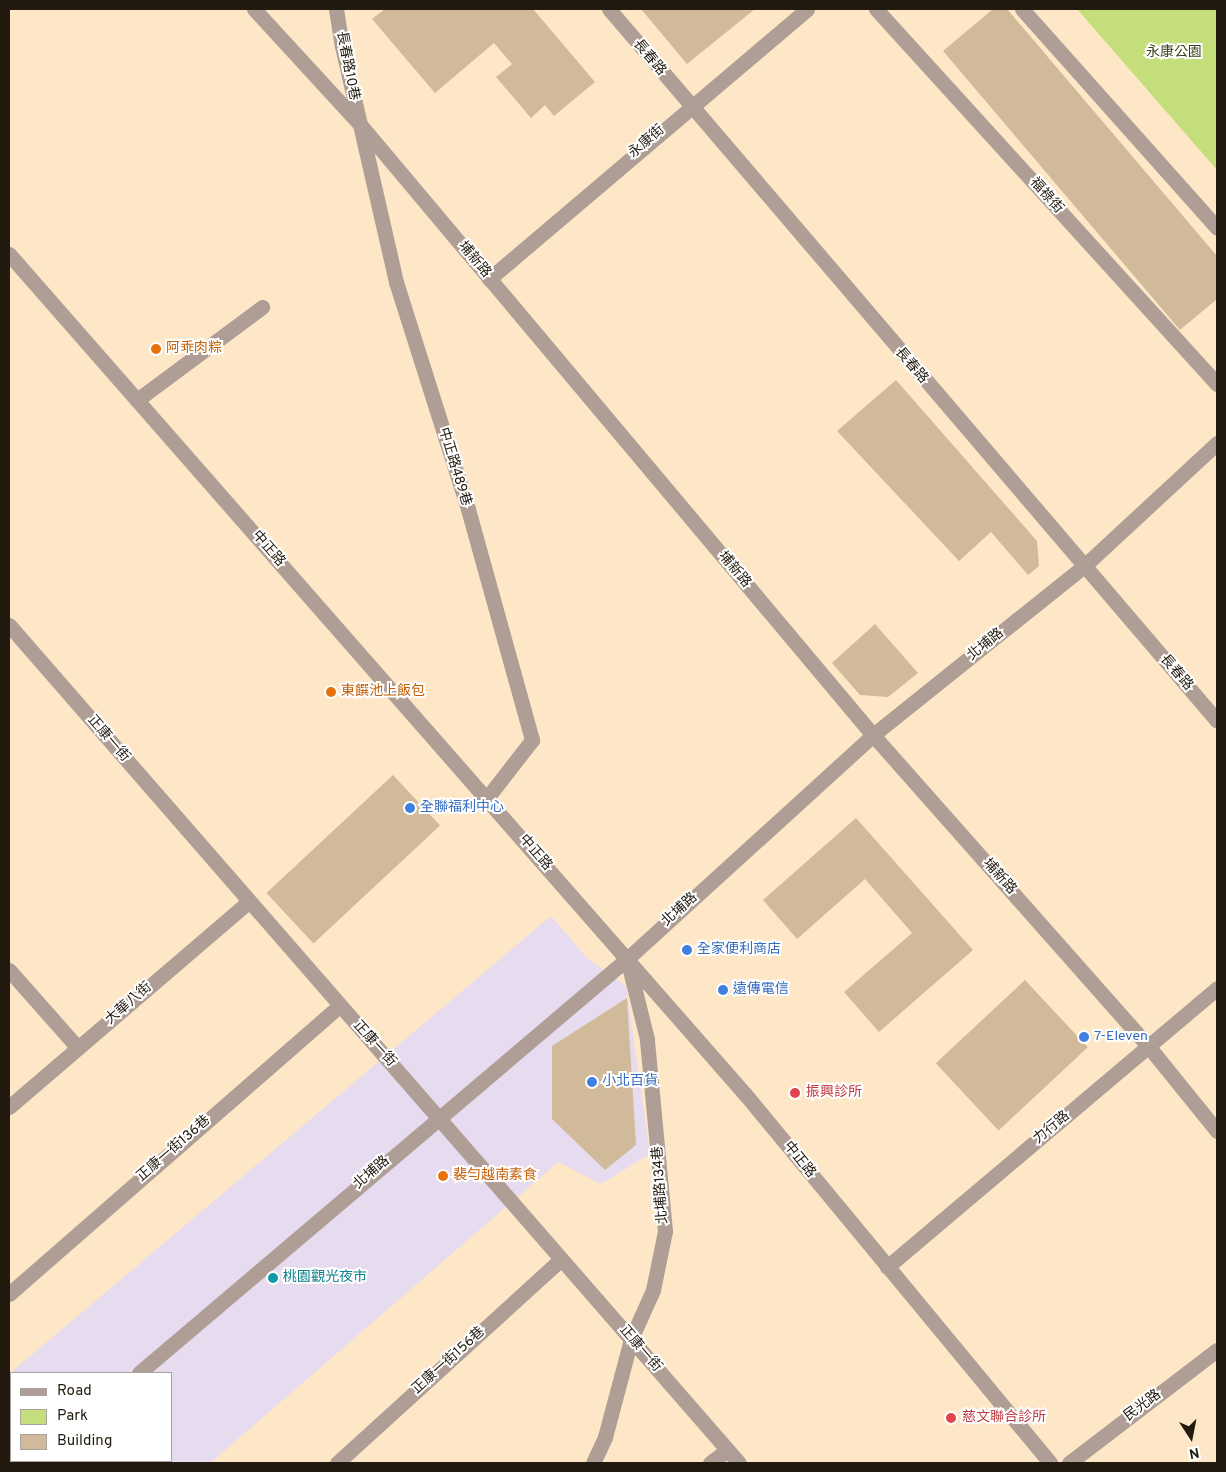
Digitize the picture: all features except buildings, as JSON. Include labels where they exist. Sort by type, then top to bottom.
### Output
[{"type":"street","name":"埔新路","points":[[254,9],[358,122],[873,736],[1149,1047],[1217,1131]]},
{"type":"street","name":"長春路10巷","points":[[336,9],[358,122]]},
{"type":"street","name":"長春路","points":[[608,9],[1083,567],[1217,721]]},
{"type":"street","name":"永康街","points":[[489,279],[689,106],[807,9]]},
{"type":"street","name":"福祿街","points":[[876,9],[1217,384]]},
{"type":"street","points":[[1022,9],[1217,228]]},
{"type":"street","name":"中正路489巷","points":[[358,122],[396,282],[468,509],[532,740],[487,798]]},
{"type":"street","name":"中正路","points":[[9,254],[628,958],[1050,1463]]},
{"type":"street","points":[[137,400],[262,307]]},
{"type":"street","name":"北埔路","points":[[140,1372],[438,1116],[628,958],[873,736],[1083,567],[1217,443]]},
{"type":"street","name":"正康一街","points":[[9,625],[739,1463]]},
{"type":"street","name":"大華八街","points":[[9,1107],[249,901]]},
{"type":"street","name":"北埔路134巷","points":[[593,1463],[605,1437],[631,1339],[653,1290],[665,1231],[647,1039],[628,958]]},
{"type":"street","points":[[9,970],[78,1048]]},
{"type":"street","name":"力行路","points":[[887,1267],[1217,988]]},
{"type":"street","name":"正康一街136巷","points":[[9,1294],[340,1005]]},
{"type":"street","name":"正康一街156巷","points":[[337,1463],[561,1259]]},
{"type":"street","name":"民光路","points":[[1069,1463],[1217,1350]]},
{"type":"street","points":[[710,1463],[727,1450]]},
{"type":"shaded area","name":"桃園觀光夜市","points":[[551,916],[588,959],[626,986],[650,1154],[601,1184],[558,1162],[210,1463],[9,1463],[10,1373],[10,1462],[172,1462],[172,1372],[11,1372]]},
{"type":"green space","name":"永康公園","points":[[1077,9],[1217,9],[1217,170]]},
{"type":"place","name":"阿乖肉粽","points":[[156,349]]},
{"type":"place","name":"東饌池上飯包","points":[[331,692]]},
{"type":"place","name":"全聯福利中心","points":[[410,808]]},
{"type":"place","name":"全家便利商店","points":[[687,950]]},
{"type":"place","name":"遠傳電信","points":[[723,990]]},
{"type":"place","name":"7-Eleven","points":[[1084,1037]]},
{"type":"place","name":"小北百貨","points":[[592,1082]]},
{"type":"place","name":"振興診所","points":[[795,1093]]},
{"type":"place","name":"裴勻越南素食","points":[[443,1176]]},
{"type":"place","name":"桃園觀光夜市","points":[[273,1278]]},
{"type":"place","name":"慈文聯合診所","points":[[951,1418]]}]
